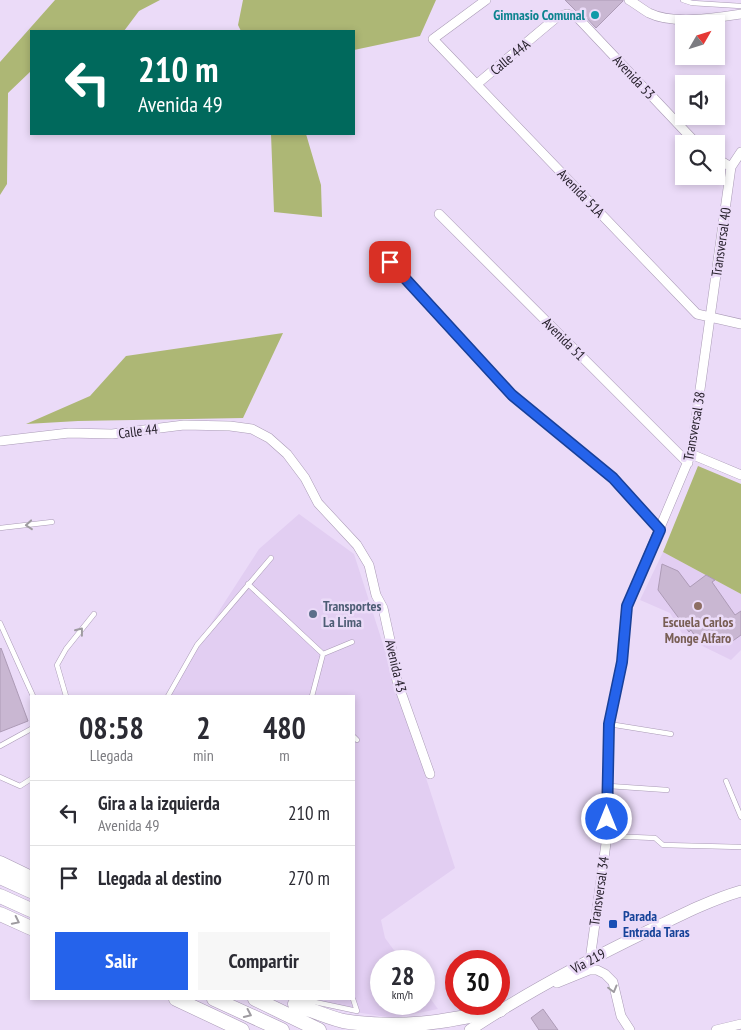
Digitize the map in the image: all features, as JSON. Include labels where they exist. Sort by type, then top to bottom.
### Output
[{"type":"highway","points":[[0,864],[30,878]]},
{"type":"highway","points":[[0,876],[30,891]]},
{"type":"highway","points":[[0,896],[30,910]]},
{"type":"highway","points":[[0,914],[30,928]]},
{"type":"highway","points":[[178,1000],[242,1030]]},
{"type":"highway","points":[[216,1000],[282,1030]]},
{"type":"highway","points":[[257,1000],[319,1030]]},
{"type":"highway","points":[[295,1000],[341,1021],[388,1027],[430,1025],[477,1015]]},
{"type":"highway","points":[[295,1000],[349,1030]]},
{"type":"main road","name":"Vía 219","points":[[510,1004],[603,953],[664,924],[741,892]]},
{"type":"main road","name":"Vía 219","points":[[470,1030],[492,1015]]},
{"type":"street","name":"Avenida 51A","points":[[486,0],[434,39],[697,314],[741,324]]},
{"type":"street","points":[[629,0],[650,13],[668,19],[709,18],[741,14]]},
{"type":"street","name":"Calle 44A","points":[[477,84],[557,16],[567,14]]},
{"type":"street","name":"Avenida 53","points":[[567,14],[578,18],[688,135]]},
{"type":"street","points":[[725,163],[731,166],[741,152]]},
{"type":"street","name":"Transversal 40","points":[[711,317],[731,166]]},
{"type":"street","name":"Avenida 51","points":[[439,214],[688,463]]},
{"type":"street","points":[[390,262],[512,395],[613,478],[660,530]]},
{"type":"street","name":"Transversal 38","points":[[660,530],[691,454],[711,317]]},
{"type":"street","name":"Calle 44","points":[[0,441],[69,433],[112,434],[184,425],[230,426],[252,429],[273,441]]},
{"type":"street","name":"Avenida 43","points":[[273,441],[287,454],[305,478],[318,503],[357,545],[369,565],[376,595],[383,608],[397,681],[430,774]]},
{"type":"street","points":[[691,454],[741,475]]},
{"type":"street","name":"Transversal 34","points":[[590,960],[607,836],[606,786],[609,724],[622,662],[627,606],[660,530]]},
{"type":"street","points":[[522,996],[589,970],[597,970],[605,974],[613,982],[621,1016],[630,1030]]},
{"type":"street","points":[[716,1030],[741,1024]]},
{"type":"lane","points":[[682,0],[692,3],[724,3],[741,6]]},
{"type":"lane","points":[[0,528],[52,522]]},
{"type":"lane","points":[[169,695],[197,645],[271,558]]},
{"type":"lane","points":[[248,584],[324,654]]},
{"type":"lane","points":[[66,695],[57,665],[66,649],[94,614]]},
{"type":"lane","points":[[0,623],[33,695]]},
{"type":"lane","points":[[324,654],[352,642]]},
{"type":"lane","points":[[312,695],[324,654]]},
{"type":"lane","points":[[609,724],[672,734]]},
{"type":"lane","points":[[0,746],[30,730]]},
{"type":"lane","points":[[0,777],[20,786],[30,780]]},
{"type":"lane","points":[[726,781],[741,817]]},
{"type":"lane","points":[[606,786],[667,790]]},
{"type":"lane","points":[[607,836],[655,838],[663,845],[741,847]]},
{"type":"lane","points":[[295,1000],[310,1001],[357,1011],[354,1000]]},
{"type":"shaded area","points":[[299,514],[354,554],[455,868],[381,920],[385,938],[394,950],[370,950],[370,1014],[342,1010],[320,1000],[355,1000],[355,695],[166,695],[259,549]]},
{"type":"shaded area","name":"Escuela Carlos Monge Alfaro","points":[[663,552],[741,594],[741,650],[731,660],[684,637],[670,613],[640,600]]},
{"type":"shaded area","points":[[374,1015],[409,1015],[394,1018]]},
{"type":"green space","points":[[55,0],[160,0],[139,11],[125,30],[30,30],[30,72],[8,93],[7,184],[0,195],[0,62]]},
{"type":"green space","points":[[243,0],[436,0],[420,36],[355,50],[355,30],[240,30],[238,25]]},
{"type":"green space","points":[[271,135],[306,135],[321,185],[322,217],[274,212]]},
{"type":"green space","points":[[283,333],[243,418],[78,421],[26,424],[90,396],[126,356]]},
{"type":"green space","points":[[698,466],[741,484],[741,594],[663,552]]},
{"type":"building","name":"Gimnasio Comunal","points":[[565,0],[623,1],[596,28],[583,14],[576,11]]},
{"type":"building","points":[[662,564],[678,571],[690,587],[706,575],[715,580],[712,582],[735,615],[741,611],[741,635],[727,645],[718,633],[708,641],[695,636],[691,630],[689,632],[658,590]]},
{"type":"building","points":[[0,649],[28,721],[0,732]]},
{"type":"building","points":[[543,1009],[558,1030],[539,1030],[531,1018]]},
{"type":"place","name":"Gimnasio Comunal","points":[[595,15]]},
{"type":"place","name":"Escuela Carlos Monge Alfaro","points":[[698,606]]},
{"type":"place","name":"Transportes La Lima","points":[[313,614]]},
{"type":"place","name":"Parada Entrada Taras","points":[[613,924]]},
{"type":"route","points":[[390,262],[512,395],[613,478],[660,530],[627,606],[622,662],[609,724],[606,786],[607,819]]}]
